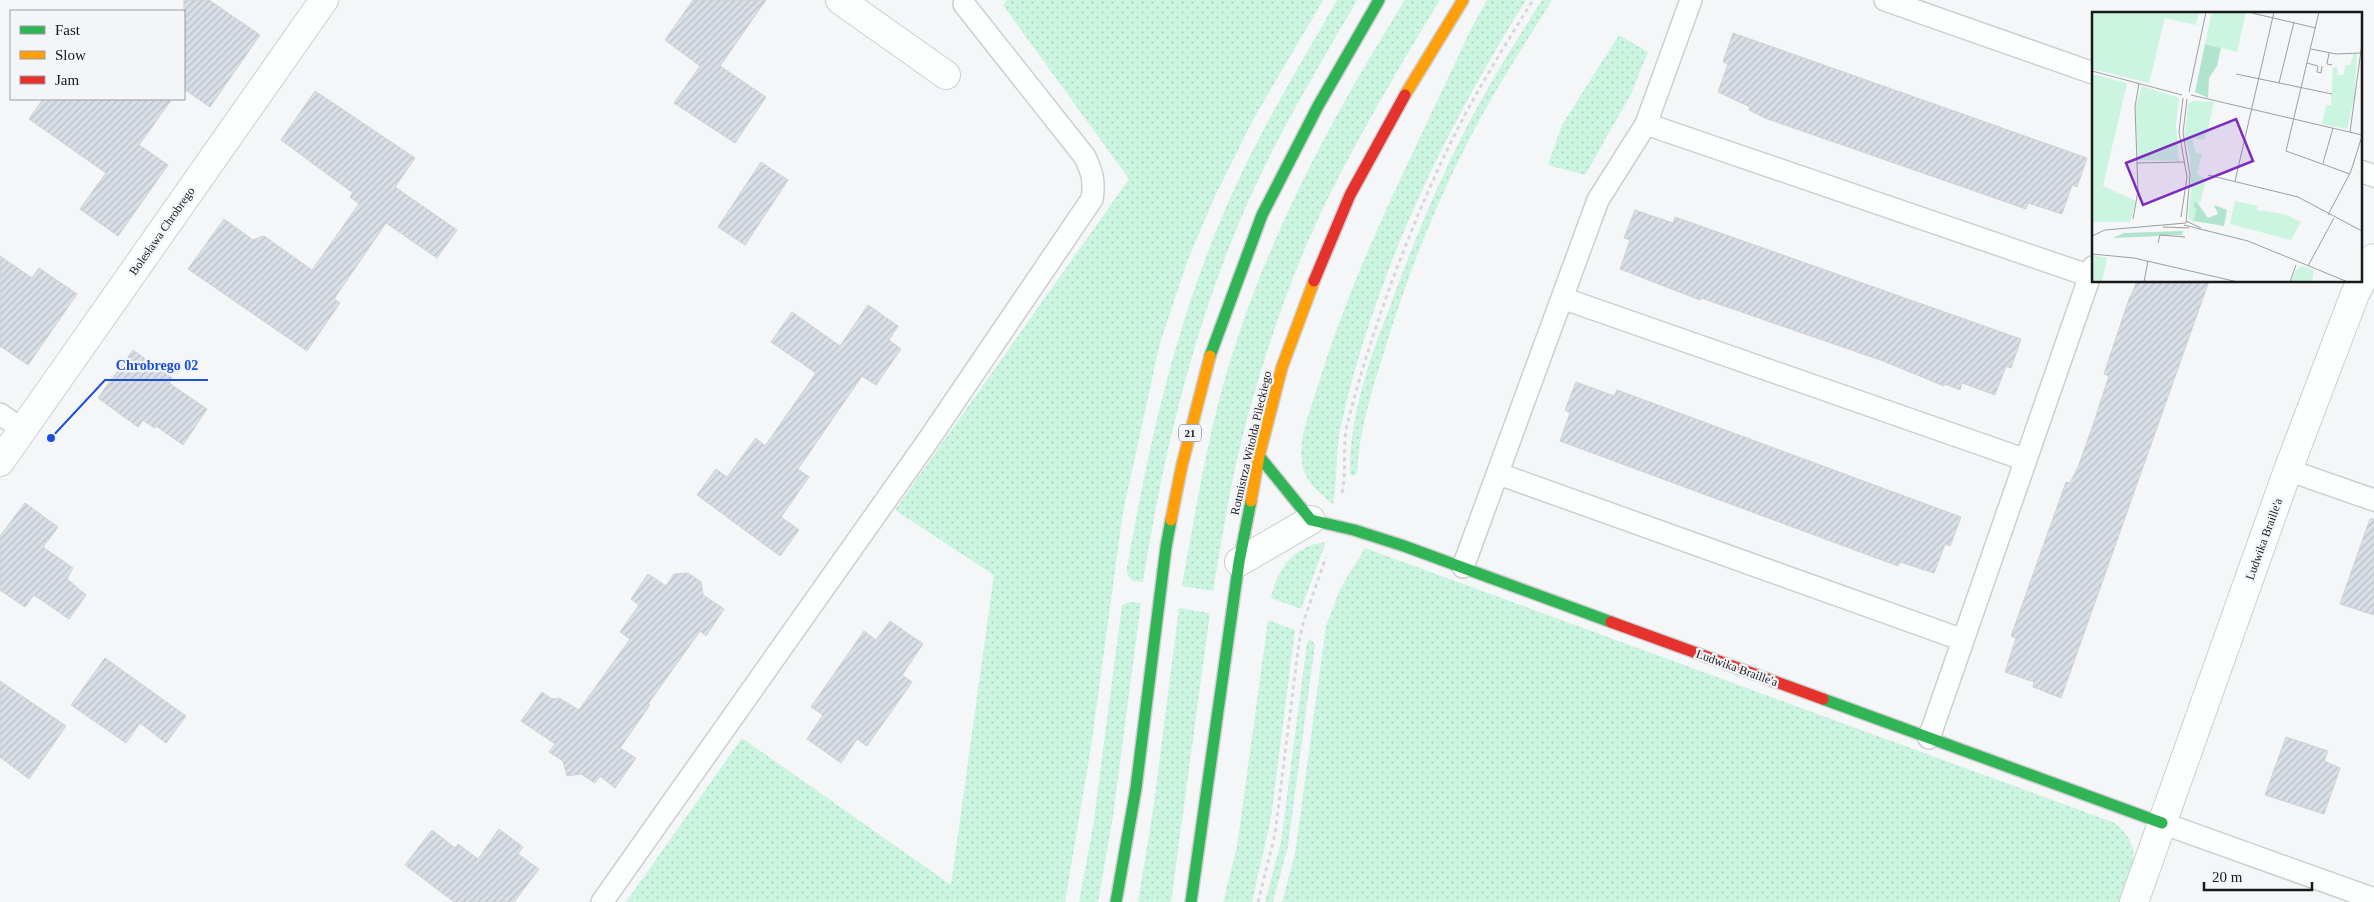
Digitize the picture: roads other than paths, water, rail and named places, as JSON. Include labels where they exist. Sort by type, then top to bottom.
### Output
[{"type":"main road","name":"21","points":[[1116,902],[1136,788],[1166,547],[1182,465],[1213,343],[1262,215],[1318,106],[1380,0]]},
{"type":"main road","name":"Rotmistrza Witolda Pileckiego","points":[[1190,902],[1239,562],[1259,456],[1282,367],[1321,264],[1350,196],[1410,86],[1463,0]]},
{"type":"main road","points":[[1259,456],[1311,520]]},
{"type":"main road","name":"Ludwika Braille'a","points":[[1311,520],[1354,530],[1464,567],[2162,823]]},
{"type":"street","name":"Bolesława Chrobrego","points":[[0,462],[324,0]]},
{"type":"street","points":[[840,0],[946,75]]},
{"type":"street","name":"Ludwika Braille'a","points":[[2362,281],[2374,258]]},
{"type":"street","name":"Ludwika Braille'a","points":[[2134,902],[2288,470],[2355,294],[2361,282]]},
{"type":"street","points":[[1239,562],[1311,520]]},
{"type":"lane","points":[[1464,567],[1598,200],[1646,124],[1690,0]]},
{"type":"lane","points":[[1885,0],[2092,73]]},
{"type":"lane","points":[[602,902],[927,442],[1092,199],[1094,185],[1092,173],[1085,157],[964,4]]},
{"type":"lane","points":[[1646,124],[2091,272],[1929,738]]},
{"type":"lane","points":[[2362,172],[2374,176]]},
{"type":"lane","points":[[1562,298],[2026,460]]},
{"type":"lane","points":[[0,414],[23,430]]},
{"type":"lane","points":[[2288,470],[2374,500]]},
{"type":"lane","points":[[1499,474],[1963,640]]},
{"type":"lane","points":[[2162,823],[2374,899]]},
{"type":"place","name":"Chrobrego 02","points":[[51,438]]}]
